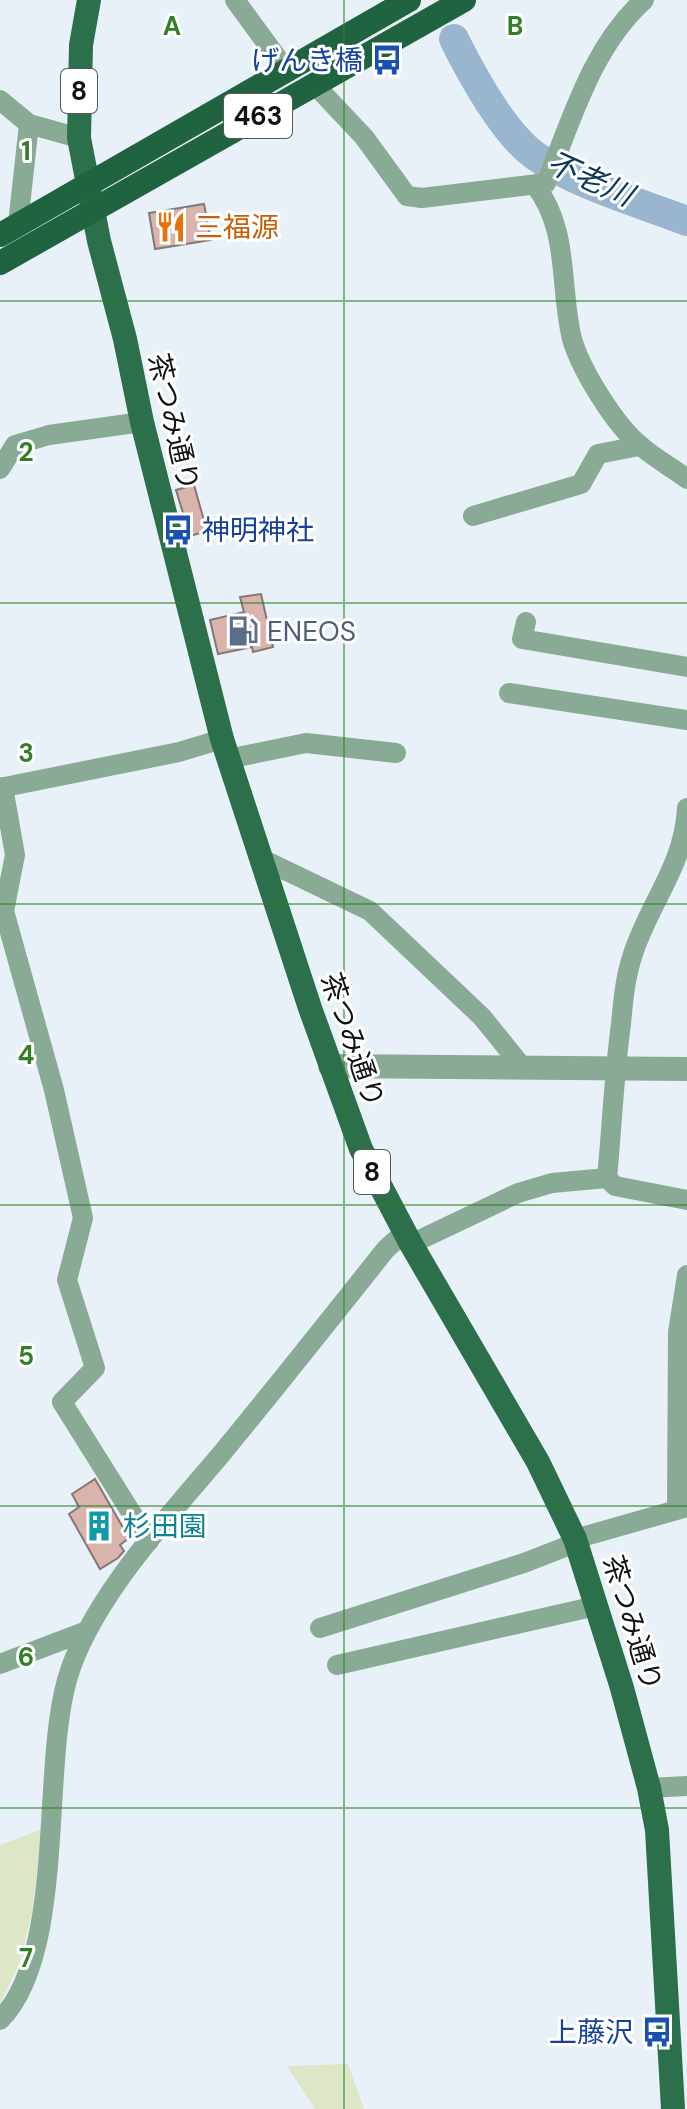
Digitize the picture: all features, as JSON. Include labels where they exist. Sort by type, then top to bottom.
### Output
[{"type":"highway","name":"463","points":[[9,229],[409,0]]},
{"type":"highway","name":"463","points":[[0,263],[464,0]]},
{"type":"main road","name":"茶つみ通り","points":[[89,0],[81,45],[79,138],[87,183],[142,422],[225,749],[330,1066],[361,1149],[408,1238],[538,1462],[575,1539],[649,1788],[657,1830],[673,2109]]},
{"type":"street","points":[[235,0],[286,70]]},
{"type":"street","points":[[314,84],[364,137],[407,196],[422,198],[540,184],[556,160],[594,66],[617,29],[644,0]]},
{"type":"street","points":[[0,100],[29,124],[79,138]]},
{"type":"street","points":[[9,229],[29,124]]},
{"type":"street","points":[[540,184],[556,223],[573,341],[611,412],[639,446],[687,479]]},
{"type":"street","points":[[0,469],[15,445],[49,435],[142,422]]},
{"type":"street","points":[[473,516],[581,484],[598,454],[639,446]]},
{"type":"street","points":[[526,622],[522,639],[687,667]]},
{"type":"street","points":[[509,693],[687,720]]},
{"type":"street","points":[[149,1541],[62,1402],[95,1368],[67,1280],[83,1218],[54,1090],[4,911],[15,855],[1,787],[179,752],[306,743],[396,753]]},
{"type":"street","points":[[687,808],[681,848],[673,870],[637,940],[631,960],[615,1069],[607,1178],[615,1186],[687,1200]]},
{"type":"street","points":[[260,858],[370,911],[482,1017],[524,1069]]},
{"type":"street","points":[[330,1066],[687,1069]]},
{"type":"street","points":[[0,2020],[8,2012],[29,1970],[40,1924],[48,1862],[55,1742],[66,1681],[84,1632],[149,1541],[386,1249],[518,1193],[552,1183],[607,1178]]},
{"type":"street","points":[[320,1628],[524,1563],[565,1547],[575,1539],[682,1508],[678,1332],[687,1275]]},
{"type":"street","points":[[337,1665],[596,1606]]},
{"type":"street","points":[[0,1664],[84,1632]]},
{"type":"street","points":[[649,1788],[687,1786]]},
{"type":"green space","points":[[42,1829],[32,1912],[20,1962],[0,2004],[0,1845]]},
{"type":"green space","points":[[348,2064],[364,2109],[315,2109],[287,2066]]},
{"type":"building","points":[[204,204],[211,240],[155,249],[149,213]]},
{"type":"building","points":[[194,485],[207,531],[190,536],[176,490]]},
{"type":"building","points":[[261,594],[273,647],[253,652],[252,647],[218,654],[210,620],[244,612],[240,597]]},
{"type":"building","name":"杉田園","points":[[95,1479],[129,1538],[120,1545],[124,1551],[118,1558],[100,1569],[69,1514],[79,1507],[72,1494]]},
{"type":"waterway","name":"不老川","points":[[454,39],[500,117],[534,155],[588,184],[687,221]]},
{"type":"place","name":"げんき橋","points":[[387,60]]},
{"type":"place","name":"三福源","points":[[171,227]]},
{"type":"place","name":"神明神社","points":[[178,530]]},
{"type":"place","name":"ENEOS","points":[[243,631]]},
{"type":"place","name":"杉田園","points":[[99,1526]]},
{"type":"place","name":"上藤沢","points":[[657,2032]]}]
